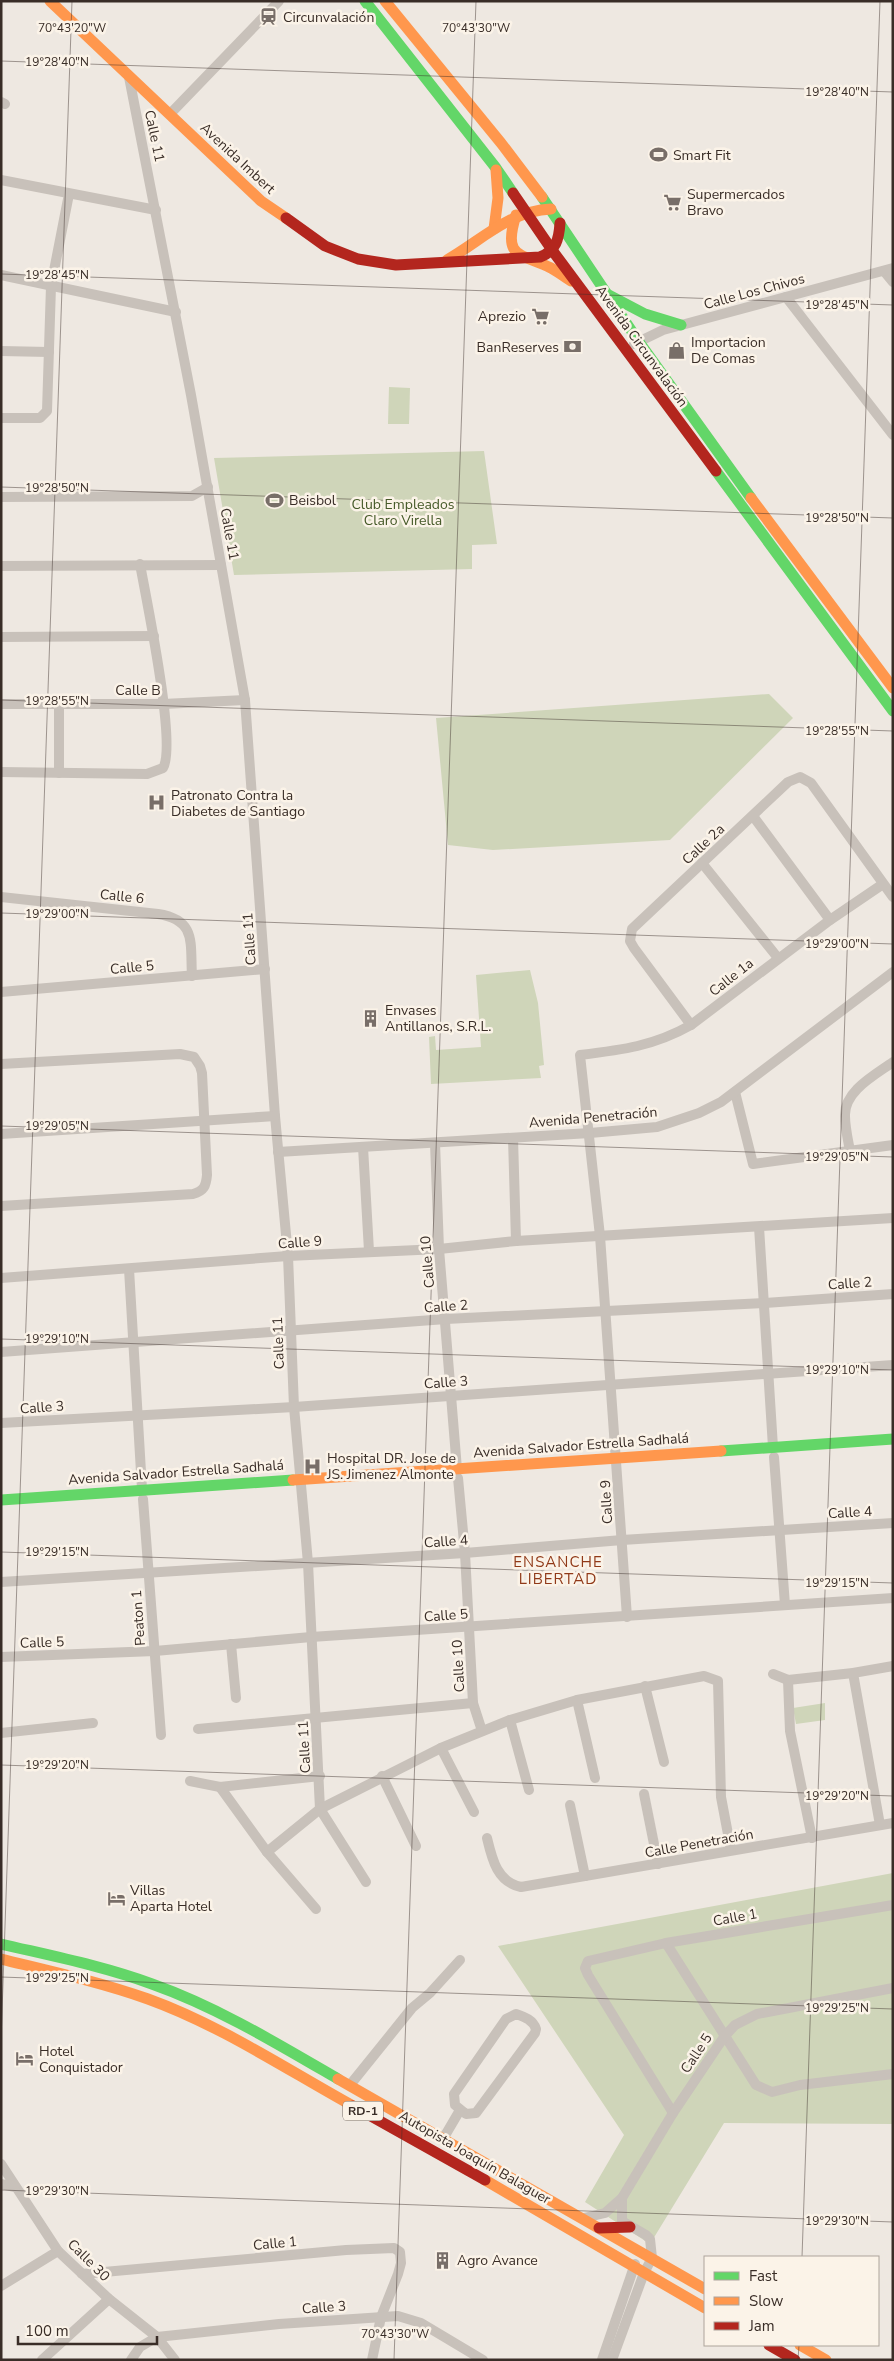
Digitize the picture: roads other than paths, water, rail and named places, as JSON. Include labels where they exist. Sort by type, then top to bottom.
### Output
[{"type":"main road","name":"Avenida Imbert","points":[[50,1],[261,201],[325,246],[358,259],[396,265],[541,257],[552,250]]},
{"type":"main road","name":"Avenida Circunvalación","points":[[365,1],[496,168],[521,213],[582,289],[893,711]]},
{"type":"main road","name":"Avenida Circunvalación","points":[[385,1],[501,143],[552,209],[639,342],[757,507],[893,688]]},
{"type":"main road","points":[[494,229],[498,198],[496,168]]},
{"type":"main road","points":[[552,209],[537,208],[521,213],[510,234],[513,247],[523,258],[551,268],[582,289]]},
{"type":"main road","name":"Avenida Imbert","points":[[441,262],[468,248],[494,229],[521,213]]},
{"type":"main road","points":[[552,250],[560,238],[560,223]]},
{"type":"main road","points":[[606,293],[645,314],[681,325]]},
{"type":"main road","name":"Avenida Salvador Estrella Sadhalá","points":[[773,1452],[893,1439]]},
{"type":"main road","name":"Avenida Salvador Estrella Sadhalá","points":[[1,1500],[143,1494],[773,1452],[893,1448]]},
{"type":"main road","name":"Avenida Salvador Estrella Sadhalá","points":[[1,1509],[143,1494]]},
{"type":"main road","name":"Autopista Joaquín Balaguer","points":[[1,1944],[62,1956],[151,1984],[182,1996],[274,2042],[704,2288]]},
{"type":"main road","name":"Autopista Joaquín Balaguer","points":[[1,1958],[69,1975],[148,1999],[206,2024],[264,2054],[704,2307]]},
{"type":"main road","points":[[599,2228],[630,2227]]},
{"type":"main road","points":[[771,2346],[795,2360]]},
{"type":"main road","points":[[802,2346],[826,2360]]},
{"type":"street","points":[[170,114],[279,1]]},
{"type":"street","name":"Calle 11","points":[[129,77],[176,312],[245,700],[266,969],[275,1116],[288,1256],[294,1407],[308,1563],[320,1776],[320,1809]]},
{"type":"street","points":[[1,180],[156,210]]},
{"type":"street","points":[[1,418],[40,418],[47,411],[51,286],[69,194]]},
{"type":"street","points":[[888,270],[893,282]]},
{"type":"street","name":"Calle Los Chivos","points":[[624,348],[663,330],[888,270]]},
{"type":"street","points":[[1,275],[176,312]]},
{"type":"street","points":[[786,297],[893,435]]},
{"type":"street","points":[[1,351],[49,352]]},
{"type":"street","points":[[1,497],[192,496],[208,487]]},
{"type":"street","points":[[1,772],[146,774],[163,768],[168,755],[163,704],[154,636],[140,564]]},
{"type":"street","points":[[1,566],[221,565]]},
{"type":"street","points":[[1,637],[154,636]]},
{"type":"street","name":"Calle B","points":[[1,704],[163,704],[245,700]]},
{"type":"street","points":[[59,703],[59,773]]},
{"type":"street","name":"Calle 2a","points":[[691,1025],[634,948],[630,941],[632,929],[788,782],[800,777],[811,783],[883,884]]},
{"type":"street","points":[[753,816],[830,920]]},
{"type":"street","points":[[702,863],[778,958]]},
{"type":"street","points":[[883,884],[893,897]]},
{"type":"street","name":"Calle 1a","points":[[580,1055],[646,1046],[669,1038],[691,1025],[778,958],[883,884]]},
{"type":"street","name":"Calle 6","points":[[1,897],[158,914],[176,918],[185,924],[189,934],[192,976]]},
{"type":"street","name":"Calle 5","points":[[1,992],[266,969]]},
{"type":"street","name":"Avenida Penetración","points":[[278,1152],[590,1133],[657,1127],[699,1113],[735,1092],[893,972]]},
{"type":"street","points":[[1,1064],[180,1054],[194,1057],[202,1073],[207,1175],[205,1187],[202,1191],[193,1194],[1,1206]]},
{"type":"street","name":"Calle 9","points":[[580,1055],[600,1236],[627,1617]]},
{"type":"street","points":[[850,1151],[844,1115],[848,1099],[854,1092],[893,1062]]},
{"type":"street","points":[[735,1092],[753,1164],[893,1145]]},
{"type":"street","points":[[1,1134],[275,1116]]},
{"type":"street","points":[[513,1138],[516,1241]]},
{"type":"street","name":"Calle 10","points":[[435,1143],[439,1249],[465,1553],[473,1703],[482,1732]]},
{"type":"street","points":[[363,1147],[369,1251]]},
{"type":"street","name":"Calle 9","points":[[1,1278],[288,1256],[439,1249],[516,1241],[893,1218]]},
{"type":"street","points":[[759,1227],[785,1605]]},
{"type":"street","name":"Peaton 1","points":[[129,1269],[161,1735]]},
{"type":"street","name":"Calle 2","points":[[1,1352],[292,1332],[446,1319],[765,1303],[893,1294]]},
{"type":"street","name":"Calle 3","points":[[1,1424],[138,1414],[294,1407],[893,1365]]},
{"type":"street","name":"Calle 4","points":[[1,1582],[465,1553],[622,1540],[893,1523]]},
{"type":"street","name":"Calle 5","points":[[1,1657],[155,1651],[311,1638],[893,1598]]},
{"type":"street","points":[[231,1644],[236,1698]]},
{"type":"street","points":[[773,1674],[788,1680],[853,1673],[893,1666]]},
{"type":"street","points":[[853,1673],[880,1824]]},
{"type":"street","points":[[267,1852],[320,1809],[382,1776],[441,1748],[510,1720],[577,1700],[704,1676],[718,1681],[721,1797],[731,1850]]},
{"type":"street","points":[[788,1680],[790,1731],[812,1838]]},
{"type":"street","points":[[645,1686],[664,1762]]},
{"type":"street","points":[[577,1700],[595,1778]]},
{"type":"street","points":[[198,1729],[473,1703]]},
{"type":"street","points":[[510,1720],[528,1790]]},
{"type":"street","points":[[1,1733],[94,1723]]},
{"type":"street","points":[[441,1748],[474,1812]]},
{"type":"street","points":[[190,1781],[220,1787],[320,1776]]},
{"type":"street","points":[[382,1776],[416,1846]]},
{"type":"street","points":[[220,1787],[267,1852],[316,1909]]},
{"type":"street","points":[[644,1794],[658,1864]]},
{"type":"street","points":[[570,1805],[585,1876]]},
{"type":"street","points":[[320,1809],[366,1882]]},
{"type":"street","name":"Calle Penetración","points":[[487,1838],[495,1868],[511,1885],[521,1887],[731,1850],[812,1838],[893,1822]]},
{"type":"street","name":"Calle 1","points":[[672,2113],[588,1975],[585,1965],[588,1961],[666,1943],[893,1905]]},
{"type":"street","points":[[666,1943],[756,2085],[766,2091],[893,2074]]},
{"type":"street","points":[[350,2085],[412,2008],[430,1993],[460,1960]]},
{"type":"street","name":"Calle 5","points":[[582,2219],[605,2213],[622,2198],[672,2113],[724,2037],[735,2025],[757,2014],[893,1988]]},
{"type":"street","points":[[516,2014],[525,2017],[534,2025],[535,2033],[476,2113],[466,2114],[460,2110],[453,2101],[454,2094],[500,2026],[509,2016],[516,2014]]},
{"type":"street","points":[[443,2139],[460,2110]]},
{"type":"street","name":"Calle 30","points":[[1,2164],[58,2251],[109,2299],[157,2336],[175,2360]]},
{"type":"street","points":[[1,2184],[15,2187]]},
{"type":"street","points":[[602,2360],[647,2255],[650,2240],[641,2231],[630,2227],[622,2221],[620,2216],[622,2198]]},
{"type":"street","name":"Calle 1","points":[[82,2274],[386,2246],[400,2252],[401,2263],[381,2317]]},
{"type":"street","points":[[1,2286],[58,2251]]},
{"type":"street","points":[[612,2360],[639,2270]]},
{"type":"street","points":[[42,2360],[109,2299]]},
{"type":"street","name":"Calle 3","points":[[157,2336],[279,2324],[398,2316],[421,2323],[464,2355],[483,2360]]},
{"type":"street","points":[[372,2360],[381,2317]]},
{"type":"street","points":[[131,2360],[140,2347],[157,2336]]},
{"type":"place","name":"Circunvalación","points":[[269,17]]},
{"type":"place","name":"Smart Fit","points":[[659,155]]},
{"type":"place","name":"Supermercados Bravo","points":[[673,202]]},
{"type":"place","name":"Aprezio","points":[[540,316]]},
{"type":"place","name":"BanReserves","points":[[573,347]]},
{"type":"place","name":"Importacion De Comas","points":[[677,350]]},
{"type":"place","name":"Beisbol","points":[[275,500]]},
{"type":"place","name":"Patronato Contra la Diabetes de Santiago","points":[[157,803]]},
{"type":"place","name":"Envases Antillanos, S.R.L.","points":[[371,1018]]},
{"type":"place","name":"Hospital DR. Jose de JS. Jimenez Almonte","points":[[313,1466]]},
{"type":"place","name":"Villas Aparta Hotel","points":[[116,1898]]},
{"type":"place","name":"Hotel Conquistador","points":[[25,2059]]},
{"type":"place","name":"Agro Avance","points":[[443,2260]]},
{"type":"district","name":"ENSANCHE LIBERTAD","points":[[558,1570]]},
{"type":"park label","name":"Club Empleados Claro Virella","points":[[403,512]]}]
